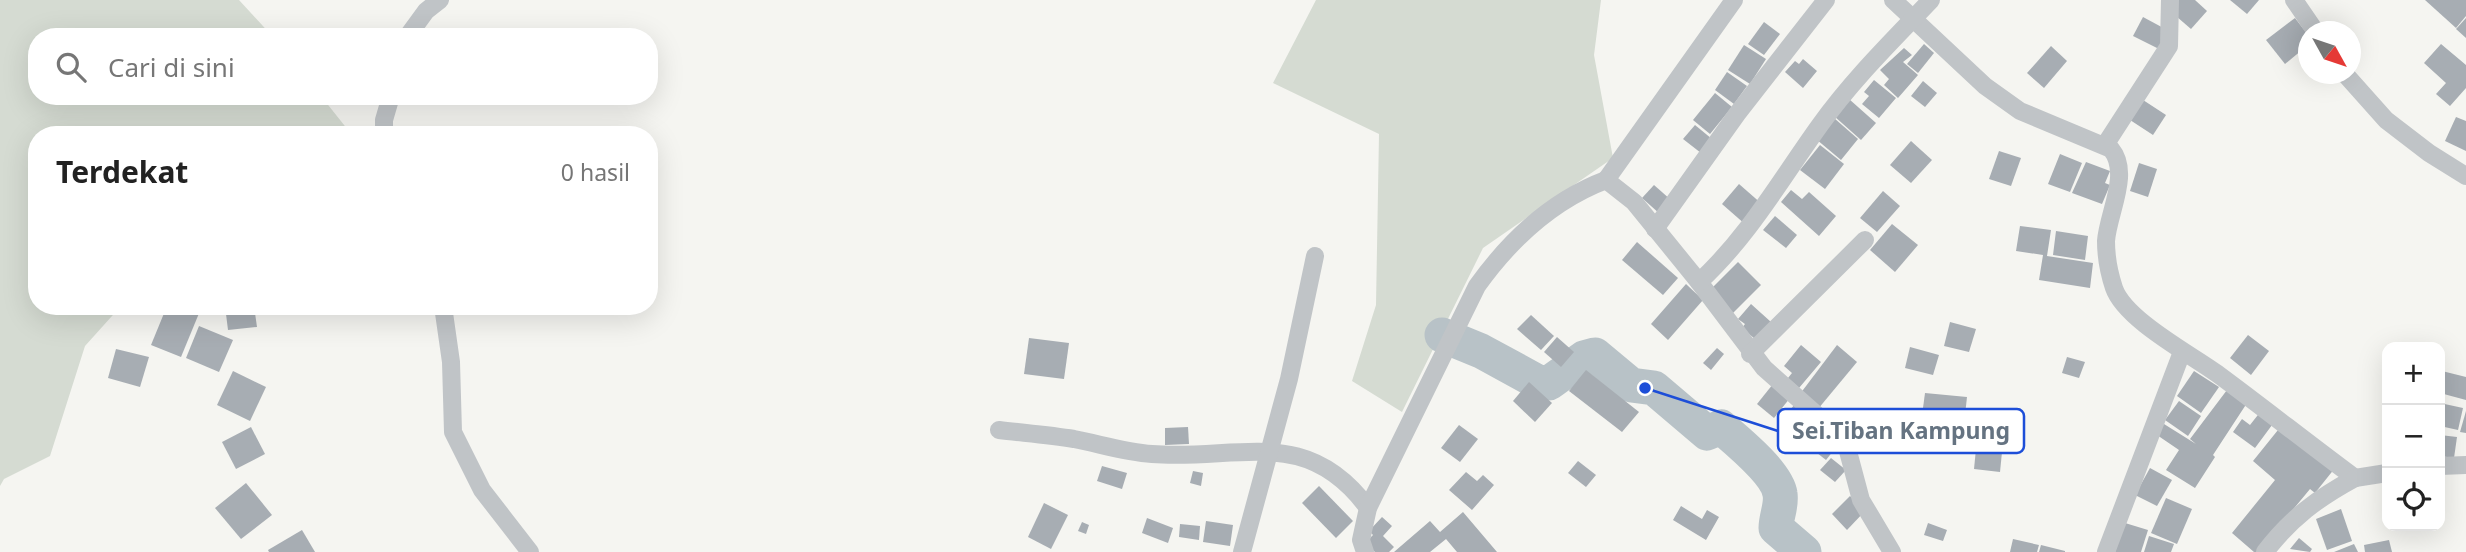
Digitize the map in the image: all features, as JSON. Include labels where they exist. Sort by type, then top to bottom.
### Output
[{"type":"street","points":[[414,28],[426,11],[440,0]]},
{"type":"street","points":[[1364,552],[1361,540],[1368,508],[1477,286],[1500,254],[1562,201],[1606,180],[1734,0]]},
{"type":"street","points":[[1655,229],[1737,114],[1826,0]]},
{"type":"street","points":[[1893,0],[1985,86],[2020,111],[2105,145],[2115,154],[2120,169],[2106,239],[2106,261],[2115,291],[2137,316],[2182,352],[2217,374],[2355,478]]},
{"type":"street","points":[[1699,282],[1727,254],[1772,200],[1820,125],[1858,76],[1931,0]]},
{"type":"street","points":[[2105,145],[2169,46],[2170,0]]},
{"type":"street","points":[[2294,0],[2308,21]]},
{"type":"street","points":[[2354,84],[2386,120],[2428,153],[2466,176]]},
{"type":"street","points":[[384,126],[388,105]]},
{"type":"street","points":[[1606,180],[1634,202],[1699,282],[1750,354],[1807,409],[1846,440],[1861,500],[1892,552]]},
{"type":"street","points":[[1750,354],[1865,240]]},
{"type":"street","points":[[1242,552],[1270,453],[1315,256]]},
{"type":"street","points":[[444,315],[451,362],[453,432],[482,490],[530,552]]},
{"type":"street","points":[[2106,552],[2182,352]]},
{"type":"street","points":[[999,430],[1073,439],[1149,454],[1270,453],[1310,459],[1350,484],[1368,508]]},
{"type":"street","points":[[2445,466],[2466,465]]},
{"type":"street","points":[[2265,552],[2281,530],[2314,500],[2355,478],[2382,474]]},
{"type":"shaded area","points":[[0,0],[239,0],[265,28],[28,28],[28,105],[328,105],[345,126],[28,126],[28,315],[113,315],[85,346],[50,456],[4,479],[0,486]]},
{"type":"shaded area","points":[[1316,0],[1601,0],[1594,55],[1613,158],[1483,248],[1402,412],[1352,381],[1376,305],[1379,134],[1273,83]]},
{"type":"building","points":[[2177,0],[2195,0],[2207,11],[2191,29],[2169,10]]},
{"type":"building","points":[[2230,0],[2259,0],[2247,14]]},
{"type":"building","points":[[2425,0],[2466,0],[2466,16],[2456,28]]},
{"type":"building","points":[[2143,17],[2169,31],[2159,49],[2133,36]]},
{"type":"building","points":[[2295,18],[2298,22],[2298,53],[2285,64],[2266,40]]},
{"type":"building","points":[[2466,18],[2466,38],[2456,29]]},
{"type":"building","points":[[1764,22],[1780,34],[1764,55],[1748,44]]},
{"type":"building","points":[[1924,44],[1934,53],[1918,73],[1907,64]]},
{"type":"building","points":[[2441,44],[2466,65],[2466,88],[2450,106],[2436,94],[2446,83],[2424,63]]},
{"type":"building","points":[[1744,45],[1766,59],[1750,84],[1728,70]]},
{"type":"building","points":[[2051,46],[2067,61],[2044,88],[2027,73]]},
{"type":"building","points":[[1904,48],[1912,55],[1903,62],[1918,75],[1898,98],[1884,85],[1889,79],[1880,70]]},
{"type":"building","points":[[1803,59],[1817,71],[1803,88],[1785,72],[1795,61],[1799,64]]},
{"type":"building","points":[[1727,72],[1747,86],[1734,104],[1715,90]]},
{"type":"building","points":[[1874,80],[1896,98],[1879,118],[1862,104],[1869,96],[1864,92]]},
{"type":"building","points":[[1923,81],[1937,93],[1925,107],[1911,96]]},
{"type":"building","points":[[1715,93],[1732,107],[1710,134],[1693,120]]},
{"type":"building","points":[[2140,98],[2166,115],[2153,135],[2127,118]]},
{"type":"building","points":[[1849,99],[1876,123],[1861,140],[1834,116]]},
{"type":"building","points":[[2456,117],[2466,121],[2466,151],[2445,141]]},
{"type":"building","points":[[1834,118],[1858,139],[1841,160],[1816,139]]},
{"type":"building","points":[[1695,125],[1712,139],[1701,153],[1683,139]]},
{"type":"building","points":[[1911,141],[1932,160],[1911,183],[1890,165]]},
{"type":"building","points":[[1820,145],[1844,164],[1825,189],[1800,170]]},
{"type":"building","points":[[1999,151],[2021,158],[2011,186],[1989,179]]},
{"type":"building","points":[[2060,154],[2082,163],[2070,192],[2048,184]]},
{"type":"building","points":[[2086,162],[2110,171],[2105,183],[2110,185],[2102,204],[2072,193]]},
{"type":"building","points":[[2139,163],[2157,169],[2148,197],[2130,191]]},
{"type":"building","points":[[1739,184],[1763,205],[1746,225],[1722,204]]},
{"type":"building","points":[[1654,185],[1671,200],[1660,214],[1642,198]]},
{"type":"building","points":[[1791,190],[1802,199],[1809,192],[1836,216],[1819,236],[1781,202]]},
{"type":"building","points":[[1883,191],[1900,206],[1877,232],[1860,218]]},
{"type":"building","points":[[1775,216],[1797,235],[1786,248],[1763,230]]},
{"type":"building","points":[[1892,224],[1918,245],[1895,272],[1870,250]]},
{"type":"building","points":[[2020,226],[2051,230],[2047,256],[2093,263],[2090,288],[2039,280],[2043,255],[2016,251]]},
{"type":"building","points":[[2056,231],[2088,236],[2085,260],[2053,255]]},
{"type":"building","points":[[1637,242],[1678,278],[1663,295],[1622,260]]},
{"type":"building","points":[[1738,262],[1761,285],[1732,314],[1709,291]]},
{"type":"building","points":[[1686,284],[1703,300],[1668,340],[1651,324]]},
{"type":"building","points":[[1751,304],[1771,322],[1755,339],[1742,328],[1745,324],[1738,319]]},
{"type":"building","points":[[163,315],[198,315],[181,357],[151,345]]},
{"type":"building","points":[[226,315],[255,315],[257,327],[228,330]]},
{"type":"building","points":[[1531,315],[1554,336],[1541,350],[1517,329]]},
{"type":"building","points":[[1950,322],[1976,329],[1969,352],[1944,346]]},
{"type":"building","points":[[199,326],[233,340],[219,372],[186,358]]},
{"type":"building","points":[[2248,335],[2269,351],[2251,375],[2230,358]]},
{"type":"building","points":[[1557,337],[1574,352],[1561,367],[1544,352]]},
{"type":"building","points":[[1029,338],[1069,343],[1064,379],[1024,374]]},
{"type":"building","points":[[1801,345],[1821,362],[1799,388],[1788,378],[1792,373],[1784,366]]},
{"type":"building","points":[[1837,345],[1857,362],[1818,409],[1800,394]]},
{"type":"building","points":[[1910,347],[1939,355],[1933,375],[1905,368]]},
{"type":"building","points":[[1717,348],[1724,354],[1711,370],[1703,363]]},
{"type":"building","points":[[116,349],[149,357],[140,387],[108,378]]},
{"type":"building","points":[[2067,357],[2085,362],[2079,378],[2062,373]]},
{"type":"building","points":[[1586,370],[1639,412],[1622,432],[1569,391]]},
{"type":"building","points":[[233,371],[266,387],[250,421],[217,405]]},
{"type":"building","points":[[2194,371],[2219,387],[2201,413],[2177,396]]},
{"type":"building","points":[[2445,372],[2466,377],[2466,400],[2445,394]]},
{"type":"building","points":[[1529,382],[1552,403],[1535,422],[1513,401]]},
{"type":"building","points":[[1773,384],[1790,398],[1774,418],[1757,404]]},
{"type":"building","points":[[2227,390],[2247,403],[2195,488],[2166,470],[2179,450],[2157,435],[2164,424],[2196,444],[2190,439]]},
{"type":"building","points":[[1925,393],[1967,397],[1964,424],[1921,423]]},
{"type":"building","points":[[2179,401],[2201,416],[2188,436],[2165,420]]},
{"type":"building","points":[[1795,404],[1841,441],[1826,460],[1779,423]]},
{"type":"building","points":[[2445,404],[2463,408],[2458,430],[2445,427]]},
{"type":"building","points":[[2261,411],[2275,421],[2255,448],[2233,432],[2242,419],[2250,425]]},
{"type":"building","points":[[2466,411],[2466,433],[2460,432]]},
{"type":"building","points":[[1459,425],[1478,439],[1460,462],[1441,448]]},
{"type":"building","points":[[2282,425],[2335,468],[2315,493],[2310,489],[2258,552],[2254,552],[2232,533],[2275,480],[2253,461]]},
{"type":"building","points":[[251,427],[265,454],[236,469],[222,442]]},
{"type":"building","points":[[1188,427],[1189,444],[1165,445],[1165,428]]},
{"type":"building","points":[[2445,436],[2457,437],[2454,458],[2445,457]]},
{"type":"building","points":[[1976,449],[2002,452],[2000,472],[1974,469]]},
{"type":"building","points":[[1831,458],[1846,470],[1835,482],[1820,470]]},
{"type":"building","points":[[1578,461],[1596,475],[1586,487],[1568,473]]},
{"type":"building","points":[[1102,466],[1127,473],[1122,489],[1097,481]]},
{"type":"building","points":[[2150,468],[2172,480],[2157,506],[2135,495]]},
{"type":"building","points":[[1193,471],[1203,473],[1201,486],[1190,483]]},
{"type":"building","points":[[1466,472],[1477,481],[1483,475],[1494,485],[1472,510],[1449,490]]},
{"type":"building","points":[[246,483],[272,515],[241,539],[215,508]]},
{"type":"building","points":[[1319,486],[1353,521],[1336,538],[1302,503]]},
{"type":"building","points":[[1850,496],[1865,511],[1847,530],[1832,514]]},
{"type":"building","points":[[2166,498],[2192,509],[2177,544],[2151,533]]},
{"type":"building","points":[[1044,503],[1068,515],[1051,549],[1028,537]]},
{"type":"building","points":[[1681,506],[1702,519],[1707,510],[1719,517],[1706,540],[1673,520]]},
{"type":"building","points":[[2341,509],[2352,541],[2327,550],[2316,519]]},
{"type":"building","points":[[1463,512],[1497,552],[1457,552],[1446,539],[1430,552],[1394,552],[1430,521],[1440,532]]},
{"type":"building","points":[[1382,517],[1392,526],[1383,536],[1394,547],[1389,552],[1375,552],[1365,543],[1373,535],[1369,531]]},
{"type":"building","points":[[1147,518],[1173,528],[1168,543],[1142,533]]},
{"type":"building","points":[[1206,521],[1233,525],[1230,546],[1203,542]]},
{"type":"building","points":[[1082,522],[1089,525],[1086,534],[1078,531]]},
{"type":"building","points":[[1928,523],[1947,530],[1943,541],[1924,535]]},
{"type":"building","points":[[2125,523],[2148,530],[2141,552],[2115,552]]},
{"type":"building","points":[[1180,524],[1200,526],[1199,540],[1179,537]]},
{"type":"building","points":[[302,530],[315,552],[269,552],[268,550]]},
{"type":"building","points":[[2149,536],[2174,544],[2171,552],[2144,552]]},
{"type":"building","points":[[2299,538],[2312,549],[2310,552],[2290,549]]},
{"type":"building","points":[[2013,539],[2039,545],[2037,552],[2010,552]]},
{"type":"building","points":[[2389,540],[2392,552],[2365,552],[2364,545]]},
{"type":"building","points":[[2354,544],[2358,552],[2334,552]]},
{"type":"building","points":[[2041,545],[2065,551],[2065,552],[2039,552]]},
{"type":"waterway","points":[[1442,335],[1481,351],[1538,382],[1549,383],[1584,358],[1595,355],[1631,385],[1654,388],[1707,433],[1721,427],[1772,476],[1780,494],[1776,528],[1804,552]]},
{"type":"place","name":"Sei.Tiban Kampung","points":[[1645,388]]}]
